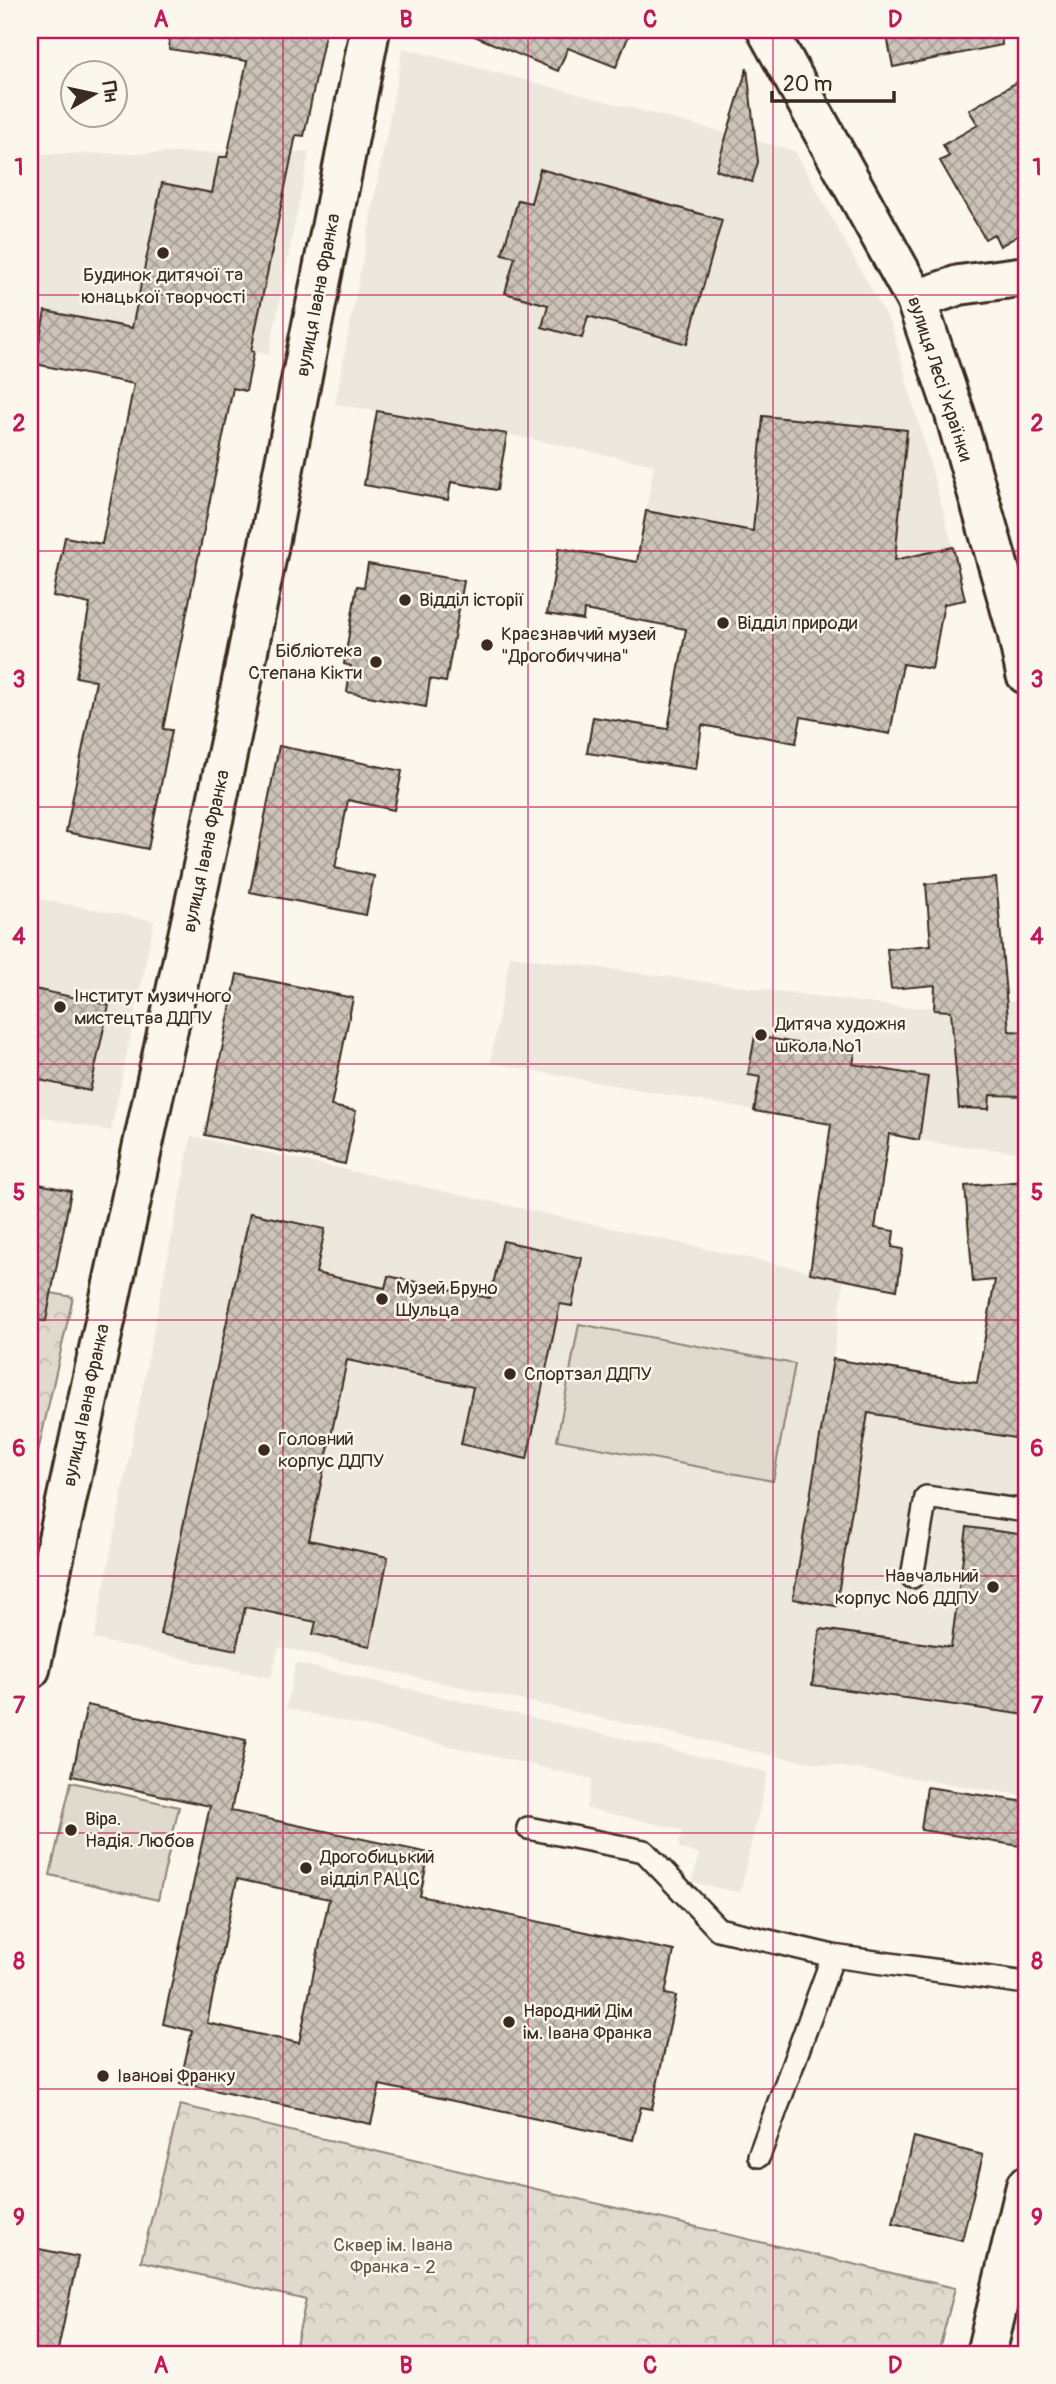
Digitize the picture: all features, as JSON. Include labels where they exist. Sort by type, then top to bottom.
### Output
[{"type":"street","name":"вулиця Івана Франка","points":[[30,1669],[233,727],[370,30]]},
{"type":"street","name":"вулиця Лесі Українки","points":[[767,30],[916,300],[955,414],[1017,631],[1026,674]]},
{"type":"street","points":[[916,300],[959,285],[1026,276]]},
{"type":"street","points":[[986,2354],[1016,2278],[1026,2186]]},
{"type":"lane","points":[[912,1577],[926,1497],[1026,1511]]},
{"type":"lane","points":[[528,1828],[644,1851],[718,1929],[832,1956],[1026,1983]]},
{"type":"lane","points":[[760,2157],[832,1956]]},
{"type":"shaded area","points":[[403,48],[795,151],[892,327],[965,600],[910,612],[637,562],[654,465],[507,434],[335,404]]},
{"type":"shaded area","name":"Будинок дитячої та юнацької творчості","points":[[309,152],[269,355],[45,311],[30,194],[30,154]]},
{"type":"shaded area","points":[[30,897],[154,921],[111,1131],[30,1115]]},
{"type":"shaded area","name":"Дитяча художня школа №1","points":[[510,956],[898,1007],[1026,1001],[1026,1153],[942,1144],[490,1063]]},
{"type":"shaded area","points":[[191,1136],[844,1279],[833,1359],[1026,1393],[1026,1796],[785,1758],[279,1647],[271,1678],[94,1639]]},
{"type":"shaded area","points":[[296,1663],[768,1772],[740,1893],[692,1882],[699,1854],[678,1848],[682,1830],[586,1808],[592,1779],[286,1708]]},
{"type":"green space","points":[[30,1289],[73,1297],[30,1487]]},
{"type":"green space","points":[[579,1324],[795,1364],[773,1481],[557,1440]]},
{"type":"green space","points":[[71,1782],[179,1807],[158,1900],[50,1875]]},
{"type":"green space","name":"Сквер ім. Івана Франка - 2","points":[[180,2105],[955,2288],[938,2354],[294,2354],[306,2300],[141,2261]]},
{"type":"building","points":[[170,30],[326,30],[304,136],[296,135],[251,351],[254,352],[246,391],[233,388],[163,729],[172,730],[148,849],[66,832],[96,681],[76,677],[90,604],[53,596],[65,537],[102,544],[134,384],[35,364],[45,311],[132,328],[162,183],[212,193],[219,157],[227,157],[247,61],[169,49]]},
{"type":"building","points":[[460,30],[631,30],[616,67],[568,48],[558,71]]},
{"type":"building","points":[[886,30],[1001,30],[1002,45],[893,67]]},
{"type":"building","points":[[747,68],[758,162],[752,182],[716,170]]},
{"type":"building","points":[[1026,77],[1026,231],[1000,246],[994,234],[985,239],[940,161],[949,156],[943,145],[978,125],[969,110]]},
{"type":"building","points":[[540,169],[722,220],[687,344],[588,316],[582,338],[542,327],[548,305],[505,293],[515,257],[502,254],[518,200],[531,203]]},
{"type":"building","points":[[377,411],[507,434],[497,490],[451,482],[448,500],[364,485]]},
{"type":"building","points":[[763,416],[907,430],[895,560],[953,547],[965,600],[944,604],[932,669],[903,664],[890,734],[801,717],[796,743],[702,725],[696,769],[587,753],[593,717],[668,729],[686,629],[584,610],[583,620],[547,614],[559,548],[637,562],[646,511],[753,531]]},
{"type":"building","points":[[368,564],[464,581],[446,682],[430,679],[426,707],[347,692],[351,666],[344,664],[357,586],[364,587]]},
{"type":"building","points":[[279,746],[402,771],[394,810],[348,800],[335,868],[374,876],[366,915],[250,892]]},
{"type":"building","points":[[996,878],[1009,1031],[1026,1032],[1025,1096],[990,1095],[989,1109],[959,1108],[951,1011],[934,1010],[935,985],[891,989],[887,949],[931,945],[926,884]]},
{"type":"building","points":[[237,974],[353,998],[331,1106],[356,1111],[345,1164],[205,1135]]},
{"type":"building","points":[[30,988],[109,1005],[90,1091],[30,1078]]},
{"type":"building","points":[[755,1036],[855,1053],[853,1064],[928,1077],[919,1140],[889,1134],[875,1228],[894,1231],[892,1247],[903,1249],[897,1290],[810,1273],[831,1124],[754,1111],[760,1077],[748,1075]]},
{"type":"building","points":[[1026,1181],[1026,1440],[868,1413],[836,1606],[793,1599],[833,1359],[977,1383],[995,1280],[973,1282],[965,1186]]},
{"type":"building","points":[[30,1182],[71,1191],[46,1321],[30,1320]]},
{"type":"building","name":"Головний корпус ДДПУ","points":[[250,1213],[325,1229],[316,1273],[385,1288],[388,1276],[490,1298],[503,1241],[582,1258],[572,1306],[560,1304],[527,1459],[461,1444],[473,1387],[347,1360],[309,1540],[388,1557],[370,1646],[313,1634],[316,1622],[245,1607],[236,1650],[160,1634]]},
{"type":"building","name":"Навчальний корпус №6 ДДПУ","points":[[967,1527],[1026,1535],[1026,1715],[812,1685],[820,1629],[951,1647]]},
{"type":"building","points":[[87,1705],[246,1740],[231,1811],[429,1853],[420,1896],[674,1951],[665,1994],[676,1996],[652,2109],[641,2107],[633,2140],[380,2085],[371,2124],[180,2083],[192,2031],[163,2024],[210,1806],[72,1776]],"holes":[[[237,1879],[329,1899],[299,2043],[207,2023]]]},
{"type":"building","points":[[927,1787],[1026,1802],[1026,1847],[921,1830]]},
{"type":"building","points":[[914,2137],[983,2155],[962,2240],[893,2223]]},
{"type":"building","points":[[30,2247],[78,2257],[57,2354],[30,2354]]},
{"type":"place","name":"Будинок дитячої та юнацької творчості","points":[[163,253]]},
{"type":"place","name":"Відділ історії","points":[[405,600]]},
{"type":"place","name":"Відділ природи","points":[[723,623]]},
{"type":"place","name":"Краєзнавчий музей \"Дрогобиччина\"","points":[[487,645]]},
{"type":"place","name":"Бібліотека Степана Кікти","points":[[376,662]]},
{"type":"place","name":"Інститут музичного мистецтва ДДПУ","points":[[60,1007]]},
{"type":"place","name":"Дитяча художня школа №1","points":[[761,1035]]},
{"type":"place","name":"Музей Бруно Шульца","points":[[382,1299]]},
{"type":"place","name":"Спортзал ДДПУ","points":[[510,1374]]},
{"type":"place","name":"Головний корпус ДДПУ","points":[[264,1450]]},
{"type":"place","name":"Навчальний корпус №6 ДДПУ","points":[[993,1587]]},
{"type":"place","name":"Віра. Надія. Любов","points":[[71,1830]]},
{"type":"place","name":"Дрогобицький відділ РАЦС","points":[[306,1868]]},
{"type":"place","name":"Народний Дім ім. Івана Франка","points":[[509,2022]]},
{"type":"place","name":"Іванові Франку","points":[[103,2076]]}]
